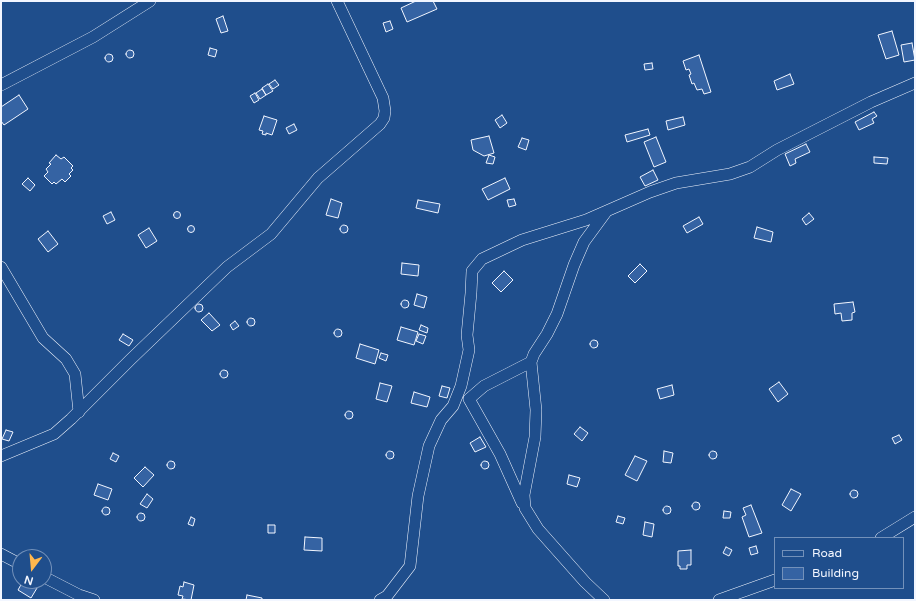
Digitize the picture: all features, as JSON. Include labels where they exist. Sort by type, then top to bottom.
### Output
[{"type":"street","points":[[1,86],[93,37],[150,1]]},
{"type":"street","points":[[1,456],[54,434],[79,412],[131,359],[227,267],[271,234],[318,178],[380,124],[384,118],[385,111],[383,98],[337,1]]},
{"type":"street","points":[[380,600],[387,596],[410,566],[418,496],[429,446],[441,420],[452,406],[461,386],[469,350],[467,335],[472,271],[482,259],[522,240],[586,220],[650,192],[676,184],[730,174],[750,167],[778,150],[871,102],[915,83]]},
{"type":"street","points":[[525,508],[524,495],[535,437],[536,410],[531,362],[557,314],[574,264],[584,242],[606,212]]},
{"type":"street","points":[[1,267],[43,338],[66,359],[75,374],[79,412]]},
{"type":"street","points":[[452,406],[469,399],[484,386],[531,362]]},
{"type":"street","points":[[469,399],[500,454],[525,508],[538,529],[585,582],[604,600]]},
{"type":"street","points":[[883,537],[915,517]]},
{"type":"street","points":[[1,554],[12,560]]},
{"type":"street","points":[[52,580],[79,595],[94,600]]},
{"type":"street","points":[[719,600],[774,580]]},
{"type":"building","points":[[416,1],[433,1],[437,9],[407,22],[401,8]]},
{"type":"building","points":[[223,16],[228,31],[221,33],[216,19]]},
{"type":"building","points":[[390,21],[393,29],[386,32],[383,23]]},
{"type":"building","points":[[892,31],[899,55],[886,59],[878,35]]},
{"type":"building","points":[[912,43],[915,60],[904,62],[901,45]]},
{"type":"building","points":[[210,48],[217,50],[215,57],[208,55]]},
{"type":"building","points":[[128,50],[132,50],[134,54],[132,58],[128,58],[126,56],[126,52]]},
{"type":"building","points":[[107,54],[111,54],[113,58],[111,62],[107,62],[105,60],[105,56]]},
{"type":"building","points":[[699,55],[711,92],[704,94],[702,89],[697,90],[694,83],[692,84],[689,75],[691,74],[689,69],[686,70],[683,61]]},
{"type":"building","points":[[652,63],[653,69],[645,70],[644,64]]},
{"type":"building","points":[[790,74],[794,84],[777,90],[774,81]]},
{"type":"building","points":[[275,80],[279,85],[273,89],[269,84]]},
{"type":"building","points":[[268,84],[273,91],[266,95],[262,88]]},
{"type":"building","points":[[262,89],[266,95],[260,99],[256,93]]},
{"type":"building","points":[[255,93],[259,100],[254,103],[250,96]]},
{"type":"building","points":[[19,95],[28,109],[4,125],[1,121],[1,107]]},
{"type":"building","points":[[874,112],[877,116],[872,119],[874,123],[859,130],[855,122]]},
{"type":"building","points":[[502,115],[507,123],[500,128],[495,120]]},
{"type":"building","points":[[264,116],[277,120],[272,135],[266,133],[266,135],[262,134],[263,131],[259,130]]},
{"type":"building","points":[[683,117],[685,125],[668,130],[666,121]]},
{"type":"building","points":[[294,124],[297,130],[289,134],[286,128]]},
{"type":"building","points":[[648,129],[650,135],[627,142],[625,135]]},
{"type":"building","points":[[489,136],[494,153],[484,156],[473,150],[471,140]]},
{"type":"building","points":[[656,137],[666,162],[654,167],[644,142]]},
{"type":"building","points":[[522,138],[529,140],[526,150],[518,147]]},
{"type":"building","points":[[806,144],[810,152],[795,159],[796,163],[790,166],[785,154]]},
{"type":"building","points":[[56,155],[61,159],[64,157],[73,166],[71,168],[73,170],[69,174],[71,176],[65,182],[62,179],[56,184],[54,182],[52,184],[44,176],[48,172],[46,169],[51,164],[49,163]]},
{"type":"building","points":[[489,155],[495,157],[493,164],[486,163]]},
{"type":"building","points":[[874,157],[888,158],[887,164],[874,163]]},
{"type":"building","points":[[653,170],[658,180],[645,186],[640,177]]},
{"type":"building","points":[[28,178],[35,185],[30,191],[22,184]]},
{"type":"building","points":[[505,178],[510,189],[488,200],[482,189]]},
{"type":"building","points":[[331,199],[342,203],[338,218],[326,215]]},
{"type":"building","points":[[514,199],[516,205],[509,207],[507,200]]},
{"type":"building","points":[[418,200],[440,204],[438,213],[416,208]]},
{"type":"building","points":[[177,211],[180,212],[180,218],[177,219],[174,218],[173,215],[174,212]]},
{"type":"building","points":[[111,212],[115,220],[107,224],[103,216]]},
{"type":"building","points":[[809,213],[814,219],[806,225],[802,219]]},
{"type":"building","points":[[699,217],[703,224],[687,233],[683,226]]},
{"type":"building","points":[[191,225],[194,226],[194,232],[191,233],[188,232],[187,229],[188,226]]},
{"type":"building","points":[[344,225],[347,226],[347,232],[344,233],[341,232],[340,229],[341,226]]},
{"type":"building","points":[[757,227],[773,232],[771,242],[754,238]]},
{"type":"building","points":[[149,228],[157,241],[146,248],[138,235]]},
{"type":"building","points":[[48,231],[58,244],[48,252],[38,239]]},
{"type":"building","points":[[402,263],[419,265],[418,276],[401,274]]},
{"type":"building","points":[[640,264],[647,271],[635,283],[628,276]]},
{"type":"building","points":[[504,271],[513,280],[501,292],[492,283]]},
{"type":"building","points":[[417,294],[427,297],[424,308],[414,305]]},
{"type":"building","points":[[405,300],[408,301],[408,307],[405,308],[402,307],[401,304],[402,301]]},
{"type":"building","points":[[853,302],[855,312],[852,313],[852,320],[842,321],[841,313],[835,314],[834,304]]},
{"type":"building","points":[[199,304],[202,305],[202,311],[199,312],[196,311],[195,308],[196,305]]},
{"type":"building","points":[[209,313],[220,325],[212,331],[201,320]]},
{"type":"building","points":[[251,318],[254,319],[254,325],[251,326],[248,325],[247,322],[248,319]]},
{"type":"building","points":[[235,321],[239,326],[233,330],[230,325]]},
{"type":"building","points":[[421,325],[428,328],[427,333],[419,330]]},
{"type":"building","points":[[401,327],[418,332],[414,345],[397,340]]},
{"type":"building","points":[[338,329],[341,330],[341,336],[338,337],[335,336],[334,333],[335,330]]},
{"type":"building","points":[[123,334],[133,340],[129,346],[119,340]]},
{"type":"building","points":[[419,334],[426,336],[423,344],[416,341]]},
{"type":"building","points":[[594,340],[597,341],[597,347],[594,348],[591,347],[590,344],[591,341]]},
{"type":"building","points":[[360,344],[379,350],[375,364],[356,358]]},
{"type":"building","points":[[381,353],[388,355],[386,361],[379,358]]},
{"type":"building","points":[[224,370],[227,371],[227,377],[224,378],[221,377],[220,374],[221,371]]},
{"type":"building","points":[[779,382],[788,394],[778,402],[769,389]]},
{"type":"building","points":[[380,383],[392,386],[387,402],[376,399]]},
{"type":"building","points":[[672,385],[674,395],[660,399],[657,389]]},
{"type":"building","points":[[442,386],[450,388],[447,398],[439,396]]},
{"type":"building","points":[[414,392],[430,397],[427,407],[411,403]]},
{"type":"building","points":[[349,411],[352,412],[352,418],[349,419],[346,418],[345,415],[346,412]]},
{"type":"building","points":[[580,427],[588,433],[582,441],[574,434]]},
{"type":"building","points":[[6,430],[13,432],[9,441],[2,439]]},
{"type":"building","points":[[899,435],[902,440],[895,444],[892,438]]},
{"type":"building","points":[[480,437],[486,447],[475,452],[470,443]]},
{"type":"building","points":[[390,451],[393,452],[393,458],[390,459],[387,458],[386,455],[387,452]]},
{"type":"building","points":[[664,451],[673,453],[671,463],[663,462]]},
{"type":"building","points":[[711,451],[715,451],[717,455],[715,459],[711,459],[709,457],[709,453]]},
{"type":"building","points":[[113,453],[119,456],[116,462],[110,459]]},
{"type":"building","points":[[635,456],[647,461],[637,481],[625,475]]},
{"type":"building","points":[[171,461],[174,462],[174,468],[171,469],[168,468],[167,465],[168,462]]},
{"type":"building","points":[[485,461],[488,462],[488,468],[485,469],[482,468],[481,465],[482,462]]},
{"type":"building","points":[[145,467],[154,475],[143,487],[134,478]]},
{"type":"building","points":[[569,475],[580,478],[577,487],[567,484]]},
{"type":"building","points":[[98,484],[112,489],[108,500],[94,495]]},
{"type":"building","points":[[791,489],[801,494],[791,511],[782,505]]},
{"type":"building","points":[[854,490],[857,491],[857,497],[854,498],[851,497],[850,494],[851,491]]},
{"type":"building","points":[[147,494],[153,499],[147,508],[140,504]]},
{"type":"building","points":[[694,502],[698,502],[700,506],[698,510],[694,510],[692,508],[692,504]]},
{"type":"building","points":[[751,505],[762,533],[749,537],[742,517],[746,515],[743,508]]},
{"type":"building","points":[[665,506],[669,506],[671,510],[669,514],[665,514],[663,512],[663,508]]},
{"type":"building","points":[[106,507],[109,508],[109,514],[106,515],[103,514],[102,511],[103,508]]},
{"type":"building","points":[[724,511],[731,512],[730,518],[723,518]]},
{"type":"building","points":[[141,513],[144,514],[144,520],[141,521],[138,520],[137,517],[138,514]]},
{"type":"building","points":[[618,516],[625,518],[623,524],[616,522]]},
{"type":"building","points":[[191,517],[195,519],[193,526],[188,524]]},
{"type":"building","points":[[645,522],[654,524],[652,537],[643,535]]},
{"type":"building","points":[[268,525],[275,525],[275,533],[268,533]]},
{"type":"building","points":[[305,537],[322,538],[322,551],[304,550]]},
{"type":"building","points":[[756,546],[758,553],[751,555],[749,548]]},
{"type":"building","points":[[726,547],[732,550],[729,556],[723,553]]},
{"type":"building","points":[[691,550],[691,565],[687,565],[687,569],[680,569],[680,566],[678,566],[678,551]]},
{"type":"building","points":[[184,582],[194,585],[191,600],[182,599],[183,596],[178,595],[180,586],[183,587]]},
{"type":"building","points":[[19,589],[36,589],[31,598]]},
{"type":"building","points":[[247,595],[262,598],[262,600],[246,600]]}]
